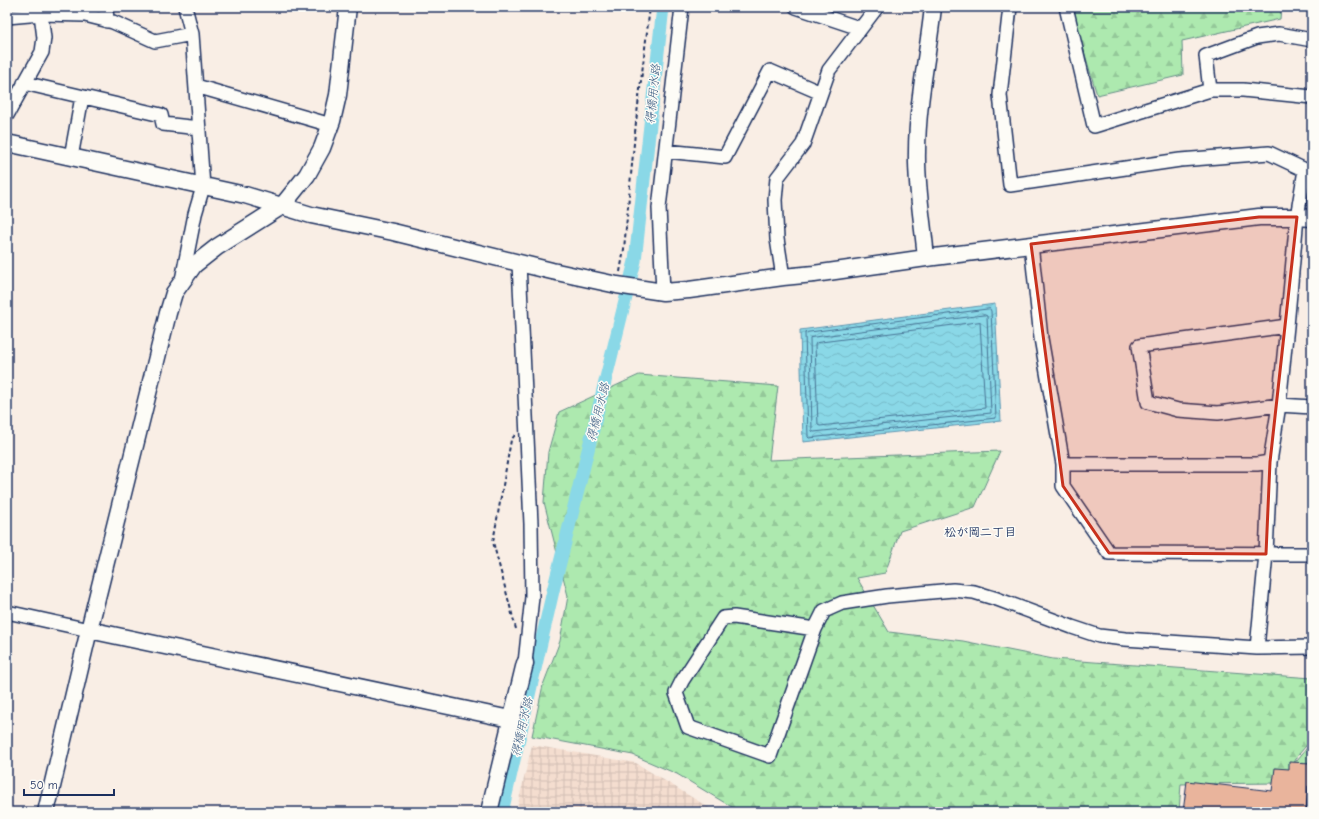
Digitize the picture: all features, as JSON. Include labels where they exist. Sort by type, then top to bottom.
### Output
[{"type":"street","points":[[106,7],[107,21]]},
{"type":"street","points":[[181,283],[195,214],[203,187],[192,34],[185,7]]},
{"type":"street","points":[[46,812],[89,630],[174,293],[194,265],[217,247],[282,206],[307,175],[322,148],[331,125],[338,95],[348,7]]},
{"type":"street","points":[[663,292],[659,208],[682,7]]},
{"type":"street","points":[[796,7],[860,28]]},
{"type":"street","points":[[783,277],[777,239],[775,200],[777,178],[803,144],[829,70],[877,7]]},
{"type":"street","points":[[926,258],[918,190],[917,151],[920,106],[933,7]]},
{"type":"street","points":[[1010,7],[1000,95],[1010,185],[1180,160],[1269,153],[1305,170],[1305,218],[1287,326],[1279,405],[1270,462],[1266,554],[1257,648]]},
{"type":"street","points":[[1066,7],[1094,126],[1210,90],[1243,90],[1312,97]]},
{"type":"street","points":[[7,114],[42,52],[44,38],[43,10]]},
{"type":"street","points":[[7,17],[43,10],[84,15],[113,22],[155,41],[192,34]]},
{"type":"street","points":[[1210,90],[1206,56],[1257,37],[1279,34],[1312,40]]},
{"type":"street","points":[[666,151],[725,157],[770,71],[820,93]]},
{"type":"street","points":[[24,83],[161,115],[162,124],[199,128]]},
{"type":"street","points":[[196,86],[331,125]]},
{"type":"street","points":[[71,157],[82,97]]},
{"type":"street","points":[[7,143],[245,195],[311,214],[393,232],[518,263],[643,290],[663,292],[814,274],[1031,244],[1259,217],[1305,218]]},
{"type":"street","points":[[1031,244],[1041,338],[1062,464],[1063,486],[1109,553],[1312,554]]},
{"type":"street","points":[[489,812],[510,719],[525,663],[532,597],[531,524],[518,263]]},
{"type":"street","points":[[1287,326],[1139,346],[1148,402],[1178,410],[1218,413],[1279,405],[1312,407]]},
{"type":"street","points":[[1062,464],[1258,464],[1270,462]]},
{"type":"street","points":[[815,630],[734,617],[723,618],[682,681],[676,693],[688,727],[770,756],[815,630],[824,611],[842,603],[887,596],[953,590],[974,592],[1099,636],[1257,648],[1312,647]]},
{"type":"street","points":[[7,612],[510,719]]},
{"type":"path","points":[[620,285],[636,122],[650,7]]},
{"type":"path","points":[[517,632],[493,542],[511,440],[526,422]]},
{"type":"highlighted area","points":[[1259,217],[1297,217],[1270,462],[1266,554],[1109,553],[1063,486],[1031,244]]},
{"type":"shaded area","points":[[532,745],[636,763],[716,812],[516,812]]},
{"type":"green space","points":[[1071,7],[1281,7],[1280,19],[1182,41],[1183,75],[1097,95]]},
{"type":"green space","points":[[639,375],[778,386],[769,460],[1000,451],[975,507],[900,531],[885,573],[857,578],[889,632],[963,641],[1053,659],[1312,678],[1312,739],[1299,754],[1292,766],[1312,742],[1312,769],[1281,783],[1181,784],[1179,812],[740,812],[677,774],[633,755],[532,736],[543,685],[560,641],[568,596],[544,502],[548,452],[559,412]]},
{"type":"water","points":[[995,304],[1001,421],[803,442],[800,330]]},
{"type":"building","points":[[1289,762],[1312,763],[1312,786],[1308,786],[1306,812],[1183,812],[1187,781],[1272,791],[1275,768],[1289,769]]},
{"type":"waterway","name":"得橋用水路","points":[[502,812],[553,591],[635,261],[663,7]]},
{"type":"district","name":"松が岡二丁目","points":[[980,532]]}]
